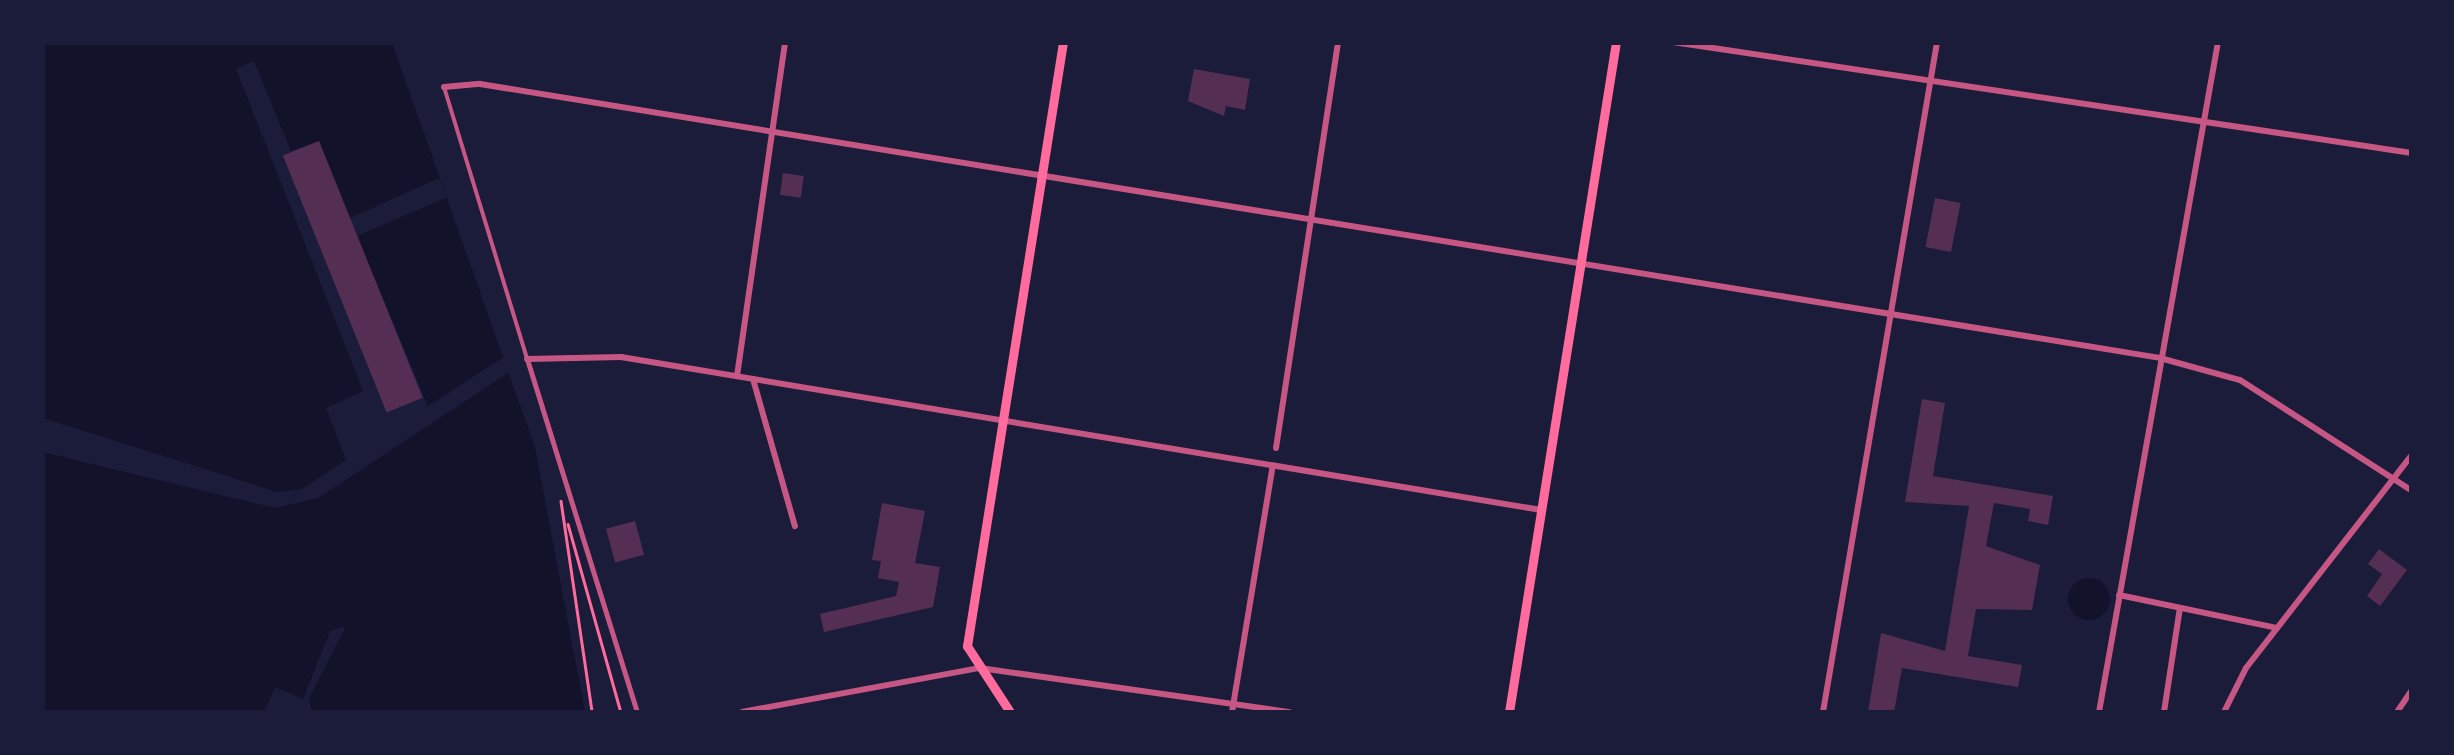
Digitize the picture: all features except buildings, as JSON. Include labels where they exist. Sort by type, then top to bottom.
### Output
[{"type":"main road","points":[[1010,712],[968,646],[1063,42]]},
{"type":"main road","points":[[1509,712],[1616,42]]},
{"type":"street","points":[[736,376],[784,42]]},
{"type":"street","points":[[1232,708],[1274,465],[1338,42]]},
{"type":"street","points":[[1672,42],[2206,118],[2412,153]]},
{"type":"street","points":[[1823,712],[1937,42]]},
{"type":"street","points":[[2099,712],[2218,42]]},
{"type":"street","points":[[444,87],[480,84],[772,138],[1581,263],[2160,358],[2240,380],[2412,492]]},
{"type":"street","points":[[637,712],[527,359],[621,357],[1541,510]]},
{"type":"street","points":[[753,379],[796,526]]},
{"type":"street","points":[[2224,712],[2278,628],[2412,455]]},
{"type":"street","points":[[2120,595],[2278,628]]},
{"type":"street","points":[[2164,712],[2180,608]]},
{"type":"street","points":[[742,712],[980,668],[1232,708],[1290,712]]},
{"type":"street","points":[[2396,712],[2412,690]]},
{"type":"lane","points":[[444,87],[527,359]]},
{"type":"path","points":[[560,494],[567,490]]},
{"type":"path","points":[[560,494],[592,712]]},
{"type":"path","points":[[560,494],[622,712]]},
{"type":"shaded area","points":[[42,43],[392,43],[535,448],[585,712],[43,712]]},
{"type":"shaded area","points":[[2089,578],[2104,584],[2110,599],[2104,614],[2089,620],[2074,614],[2068,599],[2074,584]]},
{"type":"pier","points":[[254,61],[291,151],[319,141],[350,218],[439,178],[448,197],[357,236],[428,406],[507,355],[511,371],[318,498],[275,508],[42,452],[43,418],[277,492],[302,489],[346,460],[326,408],[363,391],[236,69]]},
{"type":"pier","points":[[346,626],[309,699],[312,712],[264,712],[275,687],[303,699],[330,631]]}]
